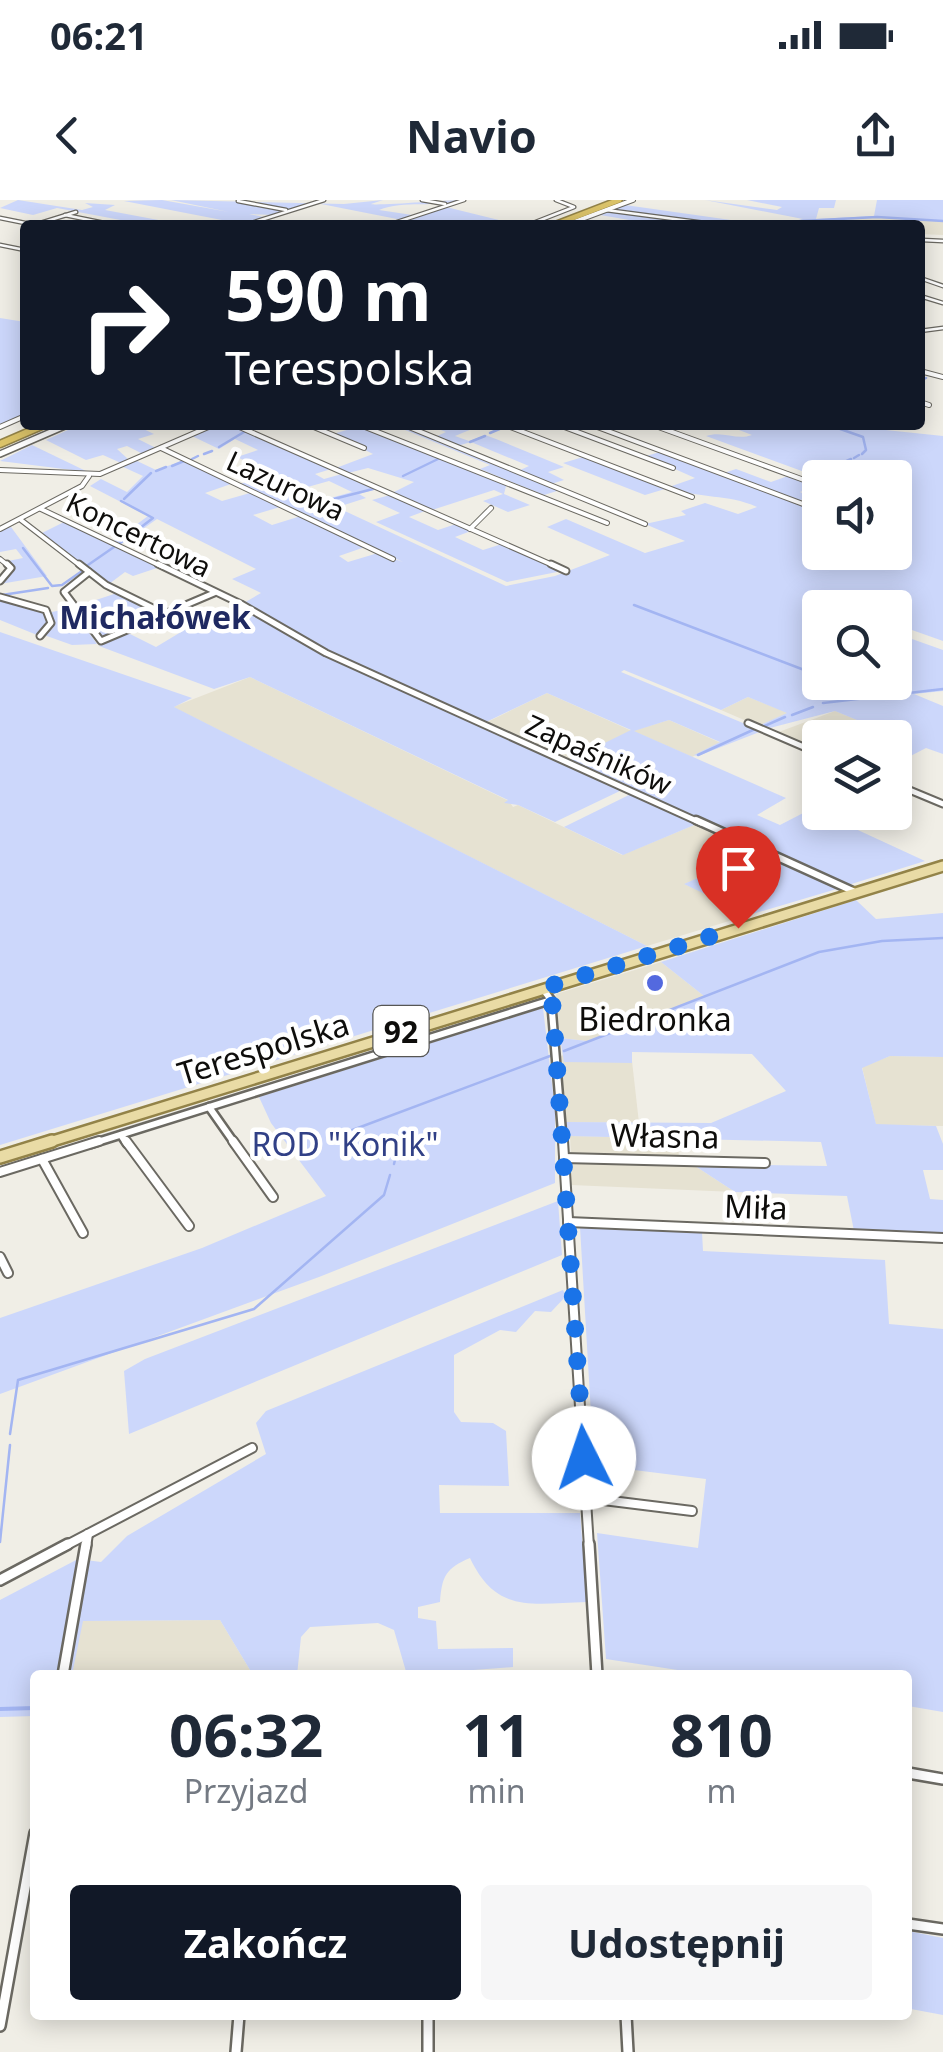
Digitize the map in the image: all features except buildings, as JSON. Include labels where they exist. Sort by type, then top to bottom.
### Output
[{"type":"highway","points":[[557,220],[608,200]]},
{"type":"highway","points":[[567,220],[619,200]]},
{"type":"highway","points":[[0,441],[30,430]]},
{"type":"main road","name":"Terespolska","points":[[0,1156],[942,868]]},
{"type":"street","points":[[261,220],[322,200]]},
{"type":"street","points":[[422,200],[449,205]]},
{"type":"street","points":[[403,220],[464,200]]},
{"type":"street","points":[[540,220],[574,206],[558,200]]},
{"type":"street","points":[[579,220],[634,200]]},
{"type":"street","points":[[238,202],[289,211]]},
{"type":"street","points":[[606,210],[682,220]]},
{"type":"street","points":[[48,220],[76,212]]},
{"type":"street","points":[[64,216],[86,220]]},
{"type":"street","points":[[925,404],[929,405]]},
{"type":"street","points":[[0,454],[55,430]]},
{"type":"street","points":[[0,470],[88,476],[202,430]]},
{"type":"street","points":[[246,430],[566,571]]},
{"type":"street","points":[[321,430],[364,448]]},
{"type":"street","points":[[373,430],[607,522]]},
{"type":"street","points":[[416,430],[646,524]]},
{"type":"street","points":[[517,430],[692,498]]},
{"type":"street","points":[[572,430],[672,468]]},
{"type":"street","points":[[605,430],[802,504]]},
{"type":"street","points":[[666,430],[802,479]]},
{"type":"street","name":"Lazurowa","points":[[161,448],[393,559]]},
{"type":"street","points":[[0,529],[86,483],[88,476]]},
{"type":"street","points":[[470,529],[491,508]]},
{"type":"street","name":"Koncertowa","points":[[40,509],[215,592],[326,652]]},
{"type":"street","points":[[21,520],[89,572],[165,614]]},
{"type":"street","points":[[0,559],[11,568],[0,581]]},
{"type":"street","points":[[89,572],[64,592],[98,640],[114,638],[215,592]]},
{"type":"street","points":[[0,597],[46,610],[51,617],[50,628],[40,636]]},
{"type":"street","name":"Zapaśników","points":[[326,652],[856,892]]},
{"type":"street","points":[[748,724],[802,746]]},
{"type":"street","points":[[912,791],[943,804]]},
{"type":"street","points":[[543,988],[552,1000],[597,1670]]},
{"type":"street","points":[[0,1172],[552,1000]]},
{"type":"street","points":[[209,1106],[273,1196]]},
{"type":"street","points":[[120,1134],[189,1226]]},
{"type":"street","name":"Własna","points":[[564,1158],[765,1163]]},
{"type":"street","points":[[42,1159],[84,1233]]},
{"type":"street","name":"Miła","points":[[568,1222],[943,1238]]},
{"type":"street","points":[[0,1257],[8,1273]]},
{"type":"street","points":[[0,1580],[252,1448]]},
{"type":"street","points":[[587,1498],[692,1510]]},
{"type":"street","points":[[64,1670],[88,1534]]},
{"type":"street","points":[[912,1774],[943,1779]]},
{"type":"street","points":[[0,2026],[30,1860]]},
{"type":"street","points":[[912,1925],[943,1930]]},
{"type":"street","points":[[236,2052],[239,2020]]},
{"type":"street","points":[[428,2020],[428,2052]]},
{"type":"street","points":[[626,2020],[628,2052]]},
{"type":"shaded area","points":[[874,217],[943,221],[943,235],[925,234],[925,220],[809,220]]},
{"type":"shaded area","points":[[250,677],[509,801],[513,807],[518,805],[622,855],[699,823],[760,851],[685,884],[749,915],[647,946],[173,707]]},
{"type":"shaded area","points":[[547,693],[632,731],[669,720],[721,743],[692,757],[633,731],[568,761],[485,723]]},
{"type":"shaded area","points":[[748,697],[789,713],[758,726],[721,710]]},
{"type":"shaded area","points":[[835,711],[858,720],[811,720]]},
{"type":"shaded area","points":[[802,723],[802,744],[776,733]]},
{"type":"shaded area","points":[[661,962],[704,996],[587,1041],[560,1038],[556,994]]},
{"type":"shaded area","points":[[572,1051],[631,1052],[639,1123],[566,1122],[561,1056]]},
{"type":"shaded area","points":[[890,1056],[943,1057],[943,1126],[876,1125],[862,1067]]},
{"type":"shaded area","points":[[570,1136],[678,1138],[679,1159],[571,1156]]},
{"type":"shaded area","points":[[570,1159],[689,1162],[735,1192],[571,1185]]},
{"type":"shaded area","points":[[220,1620],[250,1670],[73,1670],[82,1621]]},
{"type":"green space","points":[[18,200],[82,210],[93,207],[85,203],[115,205],[105,210],[158,220],[121,220],[57,208],[33,215],[0,208]]},
{"type":"green space","points":[[162,200],[229,212],[171,200],[315,203],[274,215],[249,214],[264,217],[256,220],[222,220],[124,201]]},
{"type":"green space","points":[[462,200],[379,210],[419,216],[446,207],[499,220],[402,220],[318,203]]},
{"type":"green space","points":[[705,200],[777,210],[782,207],[747,200],[836,200],[834,208],[819,208],[816,219],[874,216],[877,200],[943,200],[943,221],[874,217],[798,220],[803,219]]},
{"type":"green space","points":[[625,205],[728,220],[630,220],[600,215]]},
{"type":"green space","points":[[0,318],[20,321],[20,416],[0,424]]},
{"type":"green space","points":[[68,430],[146,430],[154,434],[138,439],[156,448],[143,454],[127,446],[117,449],[129,460],[121,463],[103,455],[86,460],[46,440]]},
{"type":"green space","points":[[205,430],[242,430],[331,469],[315,474],[324,479],[342,474],[376,489],[359,494],[366,498],[341,506],[327,499],[352,492],[329,481],[304,488],[237,457],[258,450],[235,439],[219,449],[192,436]]},
{"type":"green space","points":[[370,430],[507,482],[504,494],[530,505],[508,512],[483,501],[503,494],[494,490],[432,510],[392,493],[414,482],[368,468],[348,473],[336,468],[373,454],[333,434]]},
{"type":"green space","points":[[405,430],[433,438],[446,432],[441,430],[470,430],[455,436],[469,441],[485,435],[496,439],[564,467],[548,472],[564,480],[551,484],[518,471],[529,466],[471,442],[457,446],[560,490],[544,495],[480,469],[490,465]]},
{"type":"green space","points":[[739,430],[886,430],[943,436],[943,641],[912,630],[912,590],[802,590],[802,700],[912,700],[912,639],[943,650],[943,691],[914,694],[943,706],[943,754],[926,748],[912,755],[912,720],[857,720],[835,711],[766,729],[758,726],[787,713],[748,697],[721,710],[624,670],[621,672],[762,731],[698,756],[694,755],[720,742],[669,720],[634,731],[786,798],[757,815],[780,825],[802,814],[802,830],[858,830],[925,861],[845,886],[568,761],[631,730],[547,693],[484,723],[329,652],[242,604],[261,593],[232,579],[256,569],[157,519],[120,545],[113,542],[148,516],[90,486],[101,479],[127,492],[143,476],[121,466],[135,460],[156,470],[185,460],[231,484],[205,493],[222,501],[250,493],[280,507],[253,515],[272,525],[301,516],[365,547],[339,556],[348,562],[378,553],[403,562],[240,484],[253,480],[272,489],[291,486],[506,586],[555,576],[610,555],[547,527],[566,519],[645,553],[685,541],[645,524],[686,515],[681,511],[705,503],[738,514],[757,507],[669,487],[695,478],[646,456],[660,452],[802,505],[802,570],[912,570],[912,460],[802,460],[802,471],[706,436],[752,435]]},
{"type":"green space","points":[[32,445],[88,472],[0,461]]},
{"type":"green space","points":[[583,457],[665,489],[645,495],[563,463]]},
{"type":"green space","points":[[736,469],[771,482],[788,476],[802,481],[802,500],[797,501],[724,473]]},
{"type":"green space","points":[[390,495],[425,511],[409,517],[438,530],[456,524],[471,531],[455,537],[483,550],[502,544],[562,571],[507,582],[376,522],[400,513],[372,500]]},
{"type":"green space","points":[[64,522],[160,567],[133,576],[125,572],[109,584],[42,533]]},
{"type":"green space","points":[[11,527],[47,576],[0,584],[14,571],[8,561],[23,558],[16,549],[0,552],[0,530]]},
{"type":"green space","points":[[117,593],[157,616],[100,639],[85,618],[106,614],[96,600]]},
{"type":"green space","points":[[0,599],[30,604],[46,613],[47,628],[37,635],[0,620]]},
{"type":"green space","points":[[239,606],[324,653],[624,789],[555,822],[518,805],[504,803],[508,800],[250,677],[214,689],[99,646],[128,633],[156,647],[191,626]]},
{"type":"green space","points":[[71,608],[97,644],[72,645],[44,635],[53,628],[52,612]]},
{"type":"green space","points":[[0,632],[192,698],[174,707],[647,946],[0,1145]]},
{"type":"green space","points":[[633,793],[699,823],[623,855],[564,827]]},
{"type":"green space","points":[[760,851],[840,888],[749,915],[684,884]]},
{"type":"green space","points":[[856,900],[876,919],[943,913],[943,1057],[890,1056],[862,1068],[876,1124],[936,1126],[943,1144],[943,1170],[923,1170],[930,1199],[943,1200],[943,1235],[854,1231],[847,1196],[735,1192],[689,1162],[764,1169],[765,1165],[827,1166],[821,1142],[568,1136],[566,1122],[711,1123],[786,1091],[752,1054],[632,1052],[632,1063],[564,1062],[560,1038],[587,1041],[704,996],[661,962]]},
{"type":"green space","name":"ROD \"Konik\"","points":[[543,1008],[555,1110],[555,1183],[319,1277],[0,1394],[0,1318],[202,1248],[326,1196],[271,1123],[259,1097]]},
{"type":"green space","points":[[558,1201],[562,1255],[129,1434],[124,1371],[145,1359]]},
{"type":"green space","points":[[580,1227],[702,1232],[703,1251],[885,1260],[889,1324],[943,1329],[943,1712],[912,1707],[912,1670],[678,1670],[606,1659],[597,1533],[698,1548],[706,1479],[594,1465]]},
{"type":"green space","points":[[563,1290],[566,1296],[551,1312],[535,1311],[516,1332],[500,1330],[454,1355],[454,1412],[461,1422],[493,1423],[506,1431],[509,1486],[439,1485],[440,1513],[580,1513],[587,1602],[518,1602],[492,1589],[470,1558],[455,1565],[442,1586],[440,1602],[418,1607],[418,1618],[436,1621],[438,1649],[513,1648],[513,1667],[473,1670],[406,1670],[394,1630],[378,1623],[310,1627],[301,1637],[298,1670],[250,1670],[220,1620],[83,1621],[73,1670],[30,1670],[30,1716],[0,1717],[0,1600],[78,1559],[101,1562],[127,1536],[266,1454],[256,1423],[266,1411]]},
{"type":"green space","points":[[912,1932],[943,1938],[943,2015],[912,2009]]},
{"type":"waterway","points":[[820,220],[877,217],[943,221]]},
{"type":"waterway","points":[[490,433],[497,430]]},
{"type":"waterway","points":[[843,430],[863,437],[866,450],[862,454]]},
{"type":"waterway","points":[[219,447],[244,432]]},
{"type":"waterway","points":[[470,442],[485,436]]},
{"type":"waterway","points":[[204,454],[212,451]]},
{"type":"waterway","points":[[854,458],[859,455]]},
{"type":"waterway","points":[[192,459],[198,456]]},
{"type":"waterway","points":[[403,476],[438,459]]},
{"type":"waterway","points":[[172,466],[184,461]]},
{"type":"waterway","points":[[156,471],[166,467]]},
{"type":"waterway","points":[[124,499],[151,473]]},
{"type":"waterway","points":[[330,500],[373,489]]},
{"type":"waterway","points":[[121,501],[153,518],[136,531]]},
{"type":"waterway","points":[[120,543],[133,533]]},
{"type":"waterway","points":[[88,565],[114,547]]},
{"type":"waterway","points":[[23,548],[52,586],[62,585],[82,571]]},
{"type":"waterway","points":[[2,595],[48,588]]},
{"type":"waterway","points":[[634,605],[802,669]]},
{"type":"waterway","points":[[823,703],[943,689]]},
{"type":"waterway","points":[[792,715],[813,707]]},
{"type":"waterway","points":[[762,727],[785,717]]},
{"type":"waterway","points":[[698,755],[755,729]]},
{"type":"waterway","points":[[564,1051],[819,952],[882,941],[943,938]]},
{"type":"waterway","points":[[339,1135],[550,1056]]},
{"type":"waterway","points":[[394,1164],[398,1148]]},
{"type":"waterway","points":[[10,1434],[18,1380],[254,1309],[384,1195],[390,1175]]},
{"type":"waterway","points":[[0,1542],[10,1445]]},
{"type":"waterway","points":[[0,1709],[30,1708]]},
{"type":"place","name":"Biedronka","points":[[655,983]]},
{"type":"district","name":"Michałówek","points":[[155,616]]},
{"type":"route","points":[[584,1458],[552,1000],[543,988],[738,928]]}]
